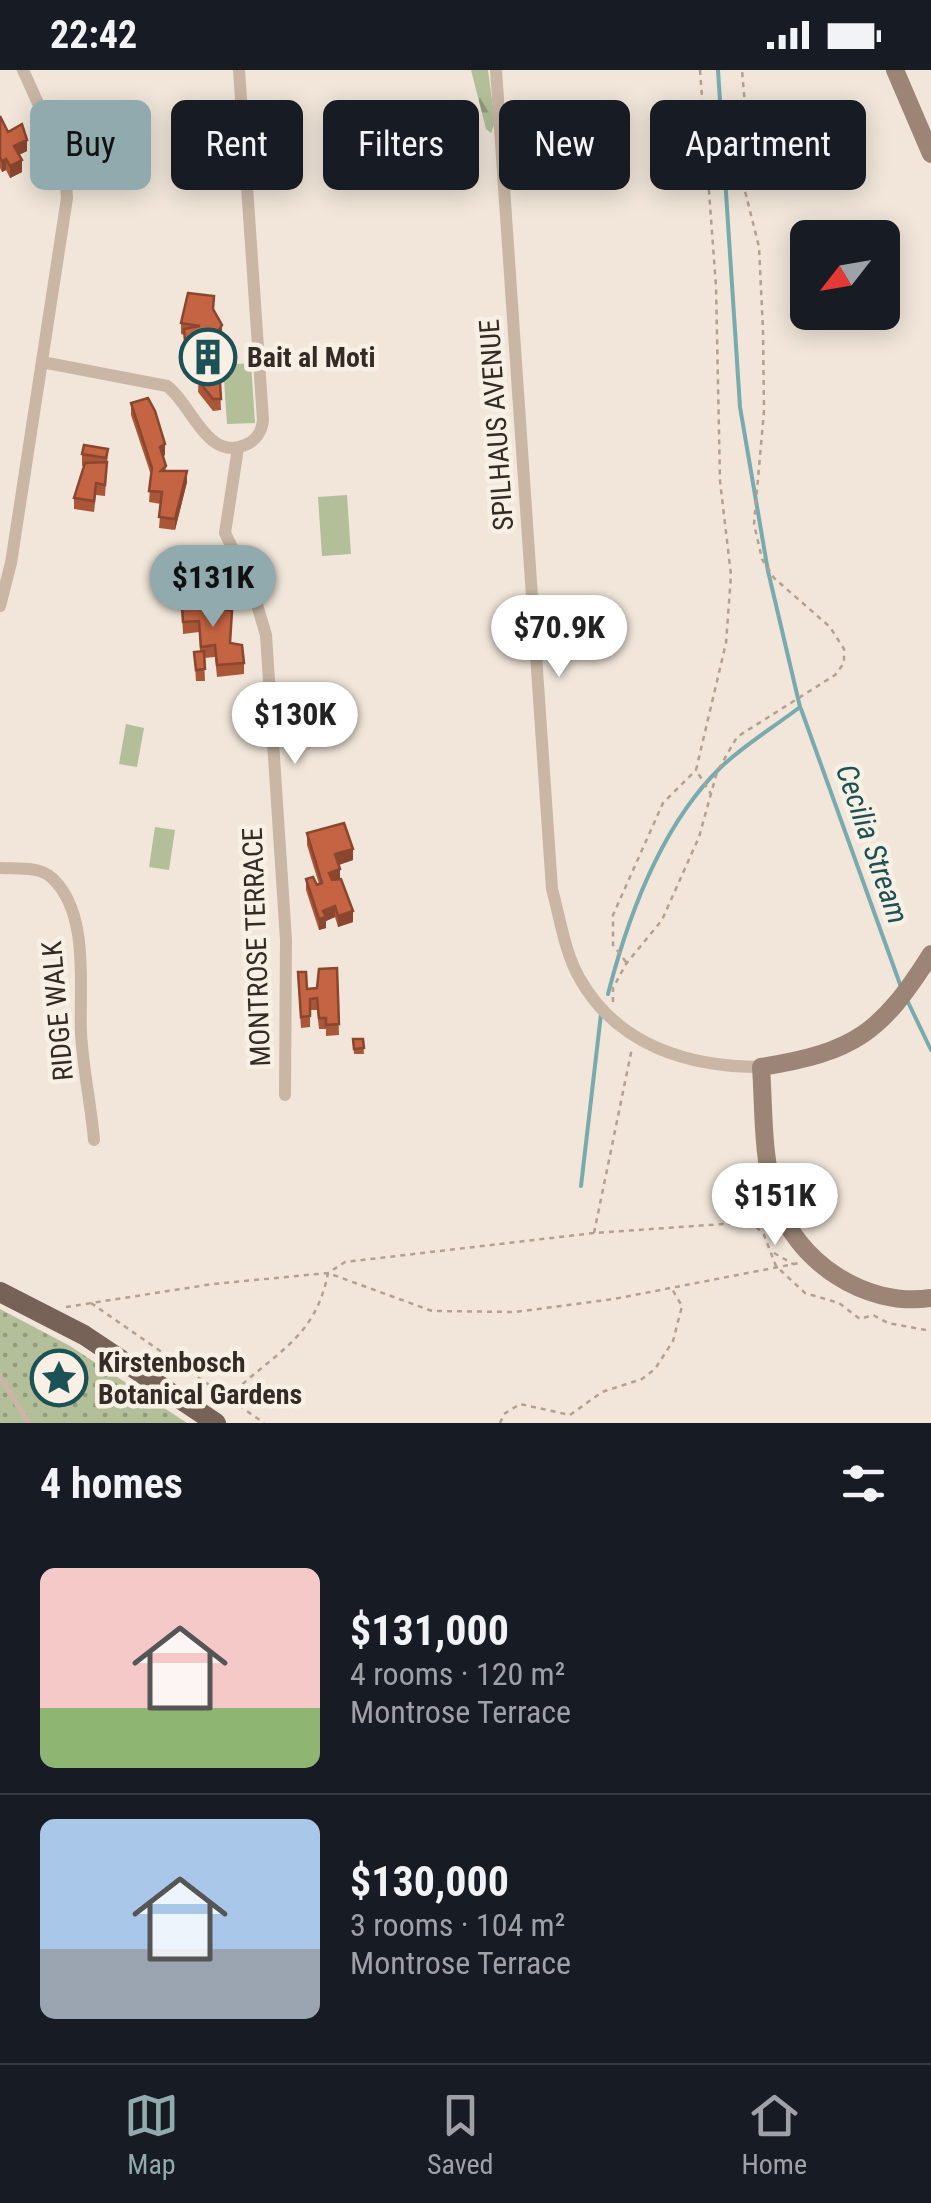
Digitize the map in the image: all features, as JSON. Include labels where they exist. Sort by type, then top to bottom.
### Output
[{"type":"main road","points":[[0,1292],[108,1350],[216,1423]]},
{"type":"street","points":[[0,606],[65,224],[67,178],[57,140],[23,70]]},
{"type":"street","points":[[42,362],[160,383],[178,395],[211,440],[238,448],[255,438],[263,420],[239,70]]},
{"type":"street","name":"SPILHAUS AVENUE","points":[[496,70],[552,890],[580,978],[608,1014],[635,1036],[688,1061],[761,1067]]},
{"type":"street","points":[[895,70],[931,154]]},
{"type":"street","name":"MONTROSE TERRACE","points":[[238,448],[224,526],[252,588],[266,635],[286,940],[285,1095]]},
{"type":"street","name":"RIDGE WALK","points":[[0,868],[32,870],[52,878],[60,887],[81,942],[81,1037],[94,1140]]},
{"type":"street","points":[[931,954],[889,1016],[821,1057],[761,1067],[774,1192],[788,1225],[814,1258],[838,1277],[868,1292],[898,1299],[931,1298]]},
{"type":"lane","points":[[0,1377],[29,1423]]},
{"type":"path","points":[[626,964],[613,945],[613,915],[663,803],[696,770],[726,643],[731,576],[720,482],[716,286],[700,70]]},
{"type":"path","points":[[616,1010],[614,988],[626,964],[662,920],[712,796],[717,772],[737,737],[835,675],[844,664],[844,648],[830,627],[774,578],[762,559],[754,524],[764,411],[763,330],[759,247],[745,191],[747,128],[742,70]]},
{"type":"path","points":[[696,770],[712,796]]},
{"type":"path","points":[[594,1233],[635,1036]]},
{"type":"path","points":[[228,1398],[302,1335],[320,1303],[328,1273],[346,1262],[594,1233],[752,1222],[774,1252],[794,1264]]},
{"type":"path","points":[[774,1252],[776,1266],[805,1293],[839,1302],[860,1320],[873,1315],[931,1331]]},
{"type":"path","points":[[39,1312],[299,1273],[328,1273],[432,1311],[515,1312],[670,1288],[814,1258]]},
{"type":"path","points":[[500,1423],[504,1414],[520,1404],[570,1415],[602,1392],[642,1379],[666,1355],[673,1340],[682,1306],[681,1297],[670,1288]]},
{"type":"path","points":[[90,1302],[264,1423]]},
{"type":"green space","points":[[471,70],[488,70],[495,122],[491,133],[486,129]]},
{"type":"green space","points":[[251,363],[255,423],[227,424],[223,365]]},
{"type":"green space","points":[[347,495],[351,554],[322,556],[318,497]]},
{"type":"green space","points":[[126,724],[144,728],[137,767],[119,764]]},
{"type":"green space","points":[[155,827],[175,830],[169,870],[149,867]]},
{"type":"green space","name":"Kirstenbosch Botanical Gardens","points":[[0,1309],[70,1346],[187,1423],[0,1423]]},
{"type":"building","points":[[0,116],[8,132],[22,124],[27,140],[14,146],[22,160],[10,166],[0,157]]},
{"type":"building","name":"Bait al Moti","points":[[188,293],[214,296],[213,309],[222,325],[217,333],[221,399],[213,399],[198,380],[201,339],[185,341],[184,329],[200,326],[181,323]]},
{"type":"building","points":[[148,398],[165,444],[160,447],[166,466],[161,471],[187,471],[175,519],[159,517],[162,492],[149,491],[152,468],[131,403]]},
{"type":"building","points":[[84,445],[108,449],[106,458],[82,454]]},
{"type":"building","points":[[107,462],[105,485],[96,483],[94,501],[74,498],[85,463]]},
{"type":"building","points":[[194,593],[195,608],[208,605],[232,611],[230,643],[242,645],[244,663],[217,665],[215,645],[201,647],[199,621],[183,622],[181,594]]},
{"type":"building","points":[[204,651],[205,669],[196,670],[194,652]]},
{"type":"building","points":[[344,823],[353,849],[335,854],[340,869],[329,873],[332,880],[341,879],[353,911],[338,916],[335,906],[323,911],[326,917],[319,919],[306,879],[313,877],[317,885],[322,883],[307,833]]},
{"type":"building","points":[[337,968],[339,1024],[326,1025],[326,1018],[319,1018],[317,998],[310,999],[310,1016],[301,1017],[298,972],[306,972],[307,989],[317,988],[319,969]]},
{"type":"building","points":[[353,1039],[363,1039],[364,1048],[354,1049]]},
{"type":"waterway","points":[[608,994],[649,874],[680,817],[720,768],[800,707],[768,571],[740,407],[718,70]]},
{"type":"waterway","name":"Cecilia Stream","points":[[801,709],[901,987]]},
{"type":"waterway","name":"Cecilia Stream","points":[[907,1000],[931,1050]]},
{"type":"waterway","points":[[581,1186],[601,1014]]},
{"type":"place","name":"Bait al Moti","points":[[208,357]]},
{"type":"place","name":"Kirstenbosch Botanical Gardens","points":[[59,1378]]}]
